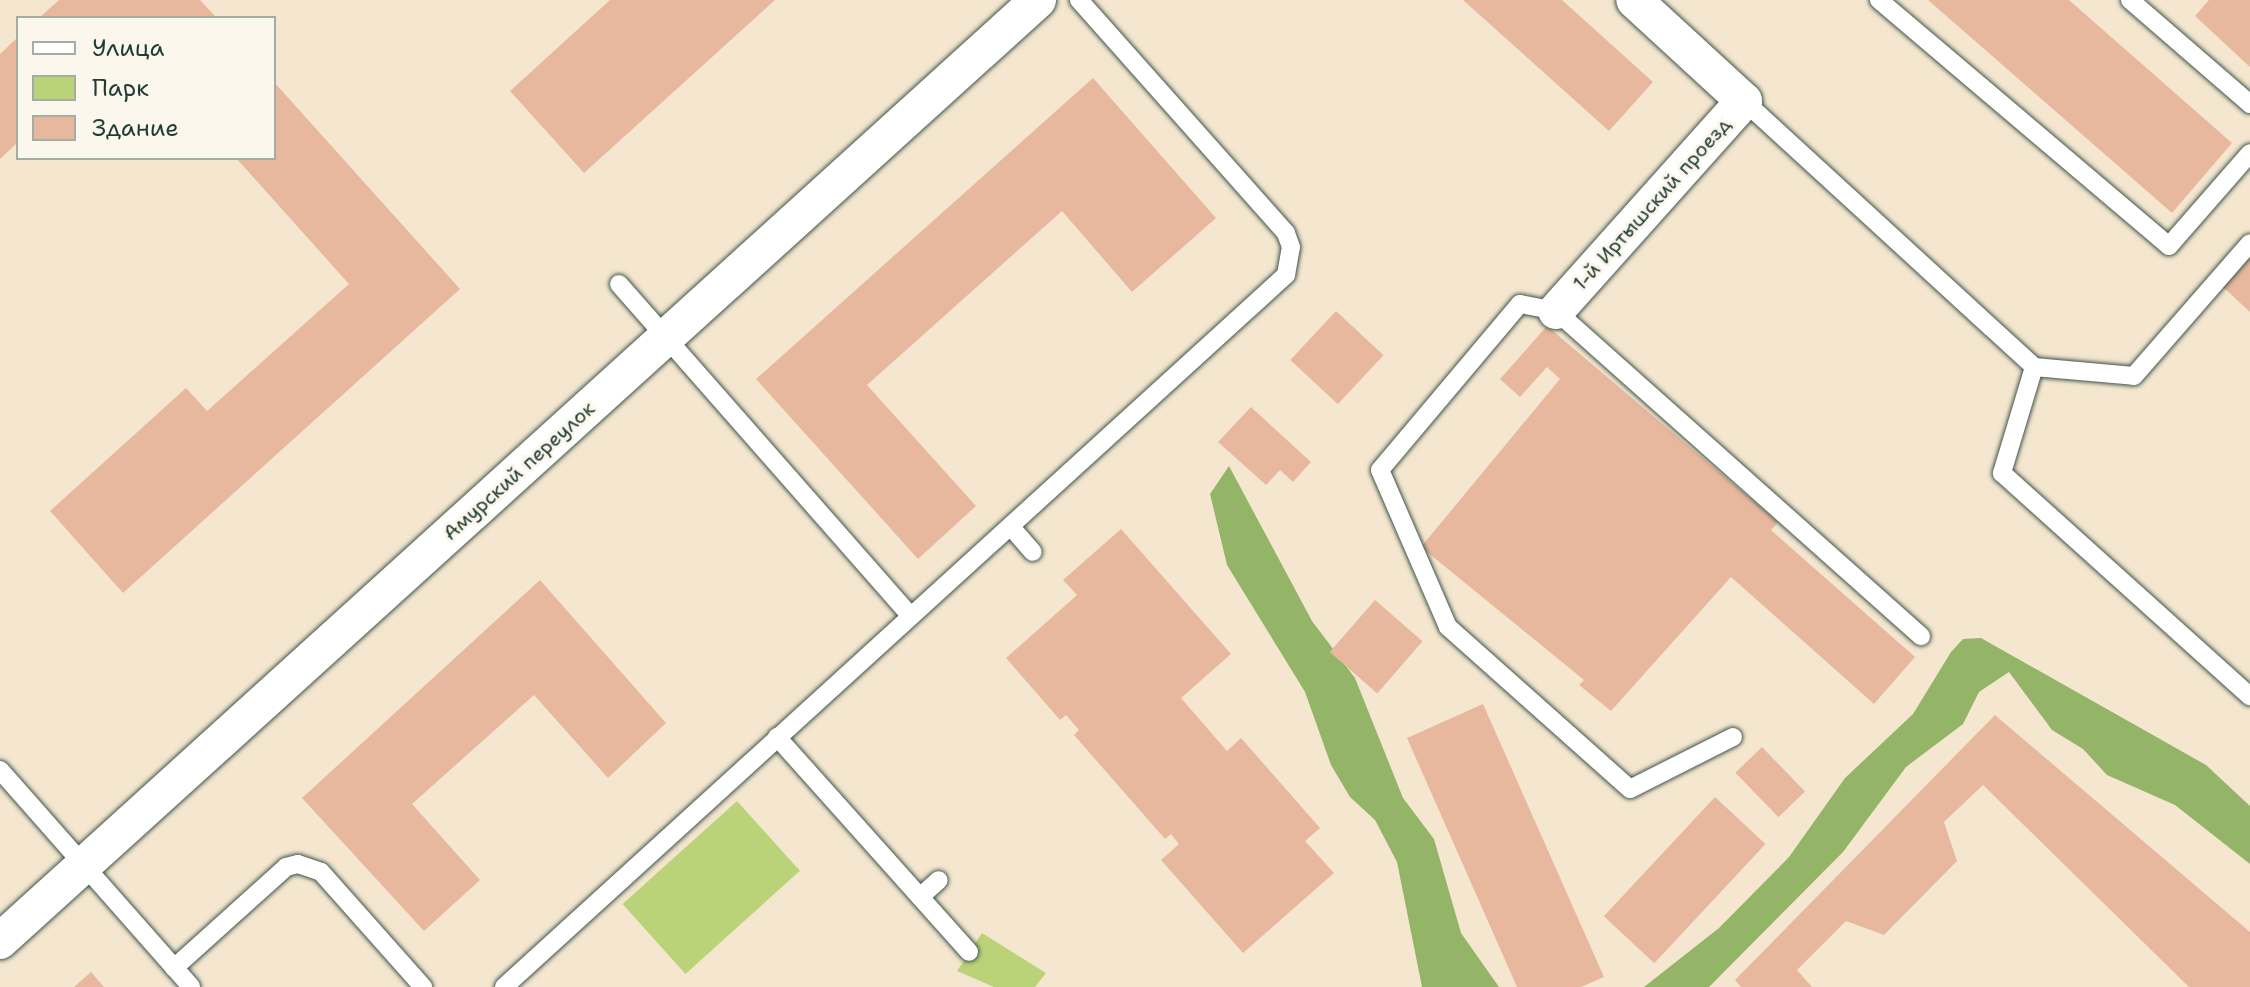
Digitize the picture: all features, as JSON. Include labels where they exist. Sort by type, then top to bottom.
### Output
[{"type":"street","name":"Амурский переулок","points":[[0,941],[1038,0]]},
{"type":"street","name":"1-й Иртышский проезд","points":[[1556,311],[1744,101],[1634,0]]},
{"type":"lane","points":[[504,987],[910,615],[1278,286],[1291,263],[1286,233],[1079,0]]},
{"type":"lane","points":[[1879,0],[2169,246],[2250,153]]},
{"type":"lane","points":[[2130,0],[2250,104]]},
{"type":"lane","points":[[1744,101],[2034,367],[2134,376],[2250,243]]},
{"type":"lane","points":[[619,284],[910,615]]},
{"type":"lane","points":[[1733,737],[1630,789],[1448,627],[1380,470],[1520,304],[1556,311],[1921,636]]},
{"type":"lane","points":[[2034,367],[2002,473],[2250,696]]},
{"type":"lane","points":[[1011,527],[1033,552]]},
{"type":"lane","points":[[777,737],[969,952]]},
{"type":"lane","points":[[0,770],[81,867],[191,987]]},
{"type":"lane","points":[[174,968],[286,867],[298,864],[321,872],[423,987]]},
{"type":"lane","points":[[920,897],[939,880]]},
{"type":"green space","points":[[1229,466],[1312,621],[1355,678],[1403,798],[1434,839],[1461,933],[1499,987],[1422,987],[1397,862],[1375,820],[1350,797],[1331,765],[1305,692],[1227,565],[1210,494]]},
{"type":"green space","points":[[1981,638],[2206,765],[2250,806],[2250,864],[2175,805],[2107,775],[2083,749],[2052,730],[2009,672],[1979,692],[1963,724],[1906,767],[1843,852],[1709,987],[1644,987],[1719,928],[1789,857],[1845,778],[1913,714],[1951,652],[1963,639]]},
{"type":"green space","points":[[737,801],[800,871],[685,974],[623,904]]},
{"type":"green space","points":[[982,933],[1046,973],[1035,987],[994,987],[957,971]]},
{"type":"building","points":[[59,0],[200,0],[215,16],[41,16]]},
{"type":"building","points":[[610,0],[775,0],[584,173],[510,91]]},
{"type":"building","points":[[1463,0],[1562,0],[1653,82],[1609,131]]},
{"type":"building","points":[[1928,0],[2069,0],[2232,143],[2172,213]]},
{"type":"building","points":[[2209,0],[2250,0],[2250,67],[2195,16]]},
{"type":"building","points":[[16,39],[16,144],[0,159],[0,54]]},
{"type":"building","points":[[1093,78],[1216,218],[1132,292],[1062,211],[867,385],[976,506],[918,559],[756,379]]},
{"type":"building","points":[[276,84],[460,289],[123,593],[50,511],[186,388],[207,411],[349,284],[238,160],[276,160]]},
{"type":"building","points":[[2250,257],[2250,312],[2223,287]]},
{"type":"building","points":[[1336,311],[1384,355],[1338,404],[1290,360]]},
{"type":"building","points":[[1547,326],[1778,522],[1771,530],[1915,657],[1874,704],[1731,577],[1611,711],[1579,685],[1584,680],[1421,547],[1560,379],[1547,367],[1520,397],[1500,379]]},
{"type":"building","points":[[1251,407],[1311,462],[1293,482],[1280,470],[1266,485],[1218,442]]},
{"type":"building","points":[[1121,529],[1231,654],[1181,698],[1227,751],[1241,738],[1320,828],[1305,841],[1334,873],[1243,953],[1161,860],[1179,844],[1171,834],[1165,839],[1074,735],[1079,730],[1066,715],[1060,720],[1006,658],[1077,595],[1063,580]]},
{"type":"building","points":[[540,580],[666,723],[608,778],[534,695],[412,804],[480,880],[424,931],[302,798]]},
{"type":"building","points":[[1375,600],[1423,641],[1377,693],[1330,652]]},
{"type":"building","points":[[1483,704],[1604,977],[1581,987],[1517,987],[1407,738]]},
{"type":"building","points":[[1995,715],[2250,932],[2250,987],[2189,987],[1983,785],[1944,822],[1957,861],[1884,935],[1846,921],[1797,970],[1812,987],[1741,987],[1735,980]]},
{"type":"building","points":[[1762,747],[1805,792],[1778,817],[1735,773]]},
{"type":"building","points":[[1715,797],[1765,844],[1654,963],[1604,916]]},
{"type":"building","points":[[91,972],[104,987],[74,987]]}]
